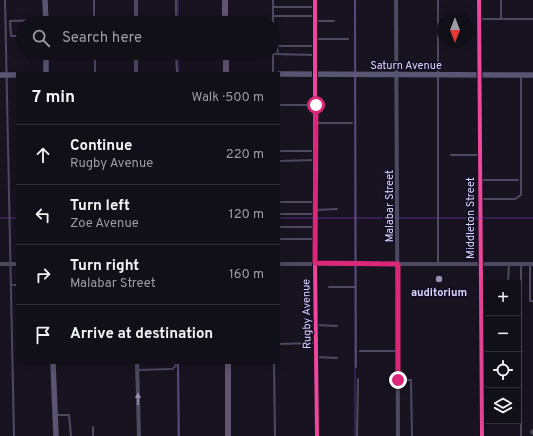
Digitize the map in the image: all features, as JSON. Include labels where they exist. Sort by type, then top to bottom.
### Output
[{"type":"main road","points":[[225,0],[225,16]]},
{"type":"main road","points":[[226,60],[226,72]]},
{"type":"main road","points":[[228,364],[228,436]]},
{"type":"street","points":[[45,0],[46,16]]},
{"type":"street","points":[[136,0],[136,16]]},
{"type":"street","name":"Rugby Avenue","points":[[315,0],[315,325],[317,436]]},
{"type":"street","name":"Malabar Street","points":[[396,0],[398,436]]},
{"type":"street","name":"Middleton Street","points":[[479,0],[479,199],[482,436]]},
{"type":"street","points":[[46,60],[46,72]]},
{"type":"street","points":[[136,60],[136,72]]},
{"type":"street","name":"Saturn Avenue","points":[[280,74],[533,75]]},
{"type":"street","points":[[0,75],[16,75]]},
{"type":"street","points":[[0,264],[16,264]]},
{"type":"street","points":[[280,264],[531,264]]},
{"type":"street","points":[[53,364],[56,436]]},
{"type":"street","points":[[138,364],[139,436]]},
{"type":"lane","points":[[5,0],[14,436]]},
{"type":"lane","points":[[94,0],[94,16]]},
{"type":"lane","points":[[176,0],[176,16]]},
{"type":"lane","points":[[273,0],[273,16]]},
{"type":"lane","points":[[355,0],[356,367]]},
{"type":"lane","points":[[438,0],[438,264]]},
{"type":"lane","points":[[501,0],[501,19]]},
{"type":"lane","points":[[273,7],[315,7]]},
{"type":"lane","points":[[280,16],[315,18],[334,21]]},
{"type":"lane","points":[[479,19],[533,19]]},
{"type":"lane","points":[[16,20],[10,20],[11,36],[16,36]]},
{"type":"lane","points":[[316,39],[348,39]]},
{"type":"lane","points":[[280,46],[316,47]]},
{"type":"lane","points":[[280,54],[316,55]]},
{"type":"lane","points":[[95,60],[95,72]]},
{"type":"lane","points":[[176,60],[177,72]]},
{"type":"lane","points":[[273,60],[273,72]]},
{"type":"lane","points":[[479,199],[515,199],[521,196],[521,75]]},
{"type":"lane","points":[[280,105],[316,105]]},
{"type":"lane","points":[[316,123],[352,123]]},
{"type":"lane","points":[[280,151],[315,151]]},
{"type":"lane","points":[[451,155],[479,155]]},
{"type":"lane","points":[[280,161],[315,160]]},
{"type":"lane","points":[[479,180],[518,180]]},
{"type":"lane","points":[[280,202],[315,202]]},
{"type":"lane","points":[[280,214],[337,210]]},
{"type":"lane","points":[[280,227],[315,227]]},
{"type":"lane","points":[[280,239],[315,239]]},
{"type":"lane","points":[[508,280],[509,264]]},
{"type":"lane","points":[[521,264],[521,388]]},
{"type":"lane","points":[[531,264],[530,300],[533,300]]},
{"type":"lane","points":[[11,285],[16,286]]},
{"type":"lane","points":[[329,287],[356,287]]},
{"type":"lane","points":[[315,325],[337,326]]},
{"type":"lane","points":[[280,344],[316,343]]},
{"type":"lane","points":[[360,351],[398,351]]},
{"type":"lane","points":[[316,357],[337,358]]},
{"type":"lane","points":[[138,370],[172,369],[177,364]]},
{"type":"lane","points":[[177,364],[179,436]]},
{"type":"lane","points":[[274,364],[275,436]]},
{"type":"lane","points":[[357,436],[358,379]]},
{"type":"lane","points":[[398,380],[411,380],[412,436]]},
{"type":"lane","points":[[55,415],[69,415],[71,436]]},
{"type":"lane","points":[[521,424],[521,436]]},
{"type":"lane","points":[[93,427],[93,436]]},
{"type":"lane","points":[[533,430],[531,432],[533,434]]},
{"type":"cycle path","points":[[315,0],[315,263],[317,436]]},
{"type":"cycle path","points":[[479,0],[482,436]]},
{"type":"place","name":"auditorium","points":[[439,279]]},
{"type":"route","points":[[316,105],[315,263],[398,264],[398,380]]}]
